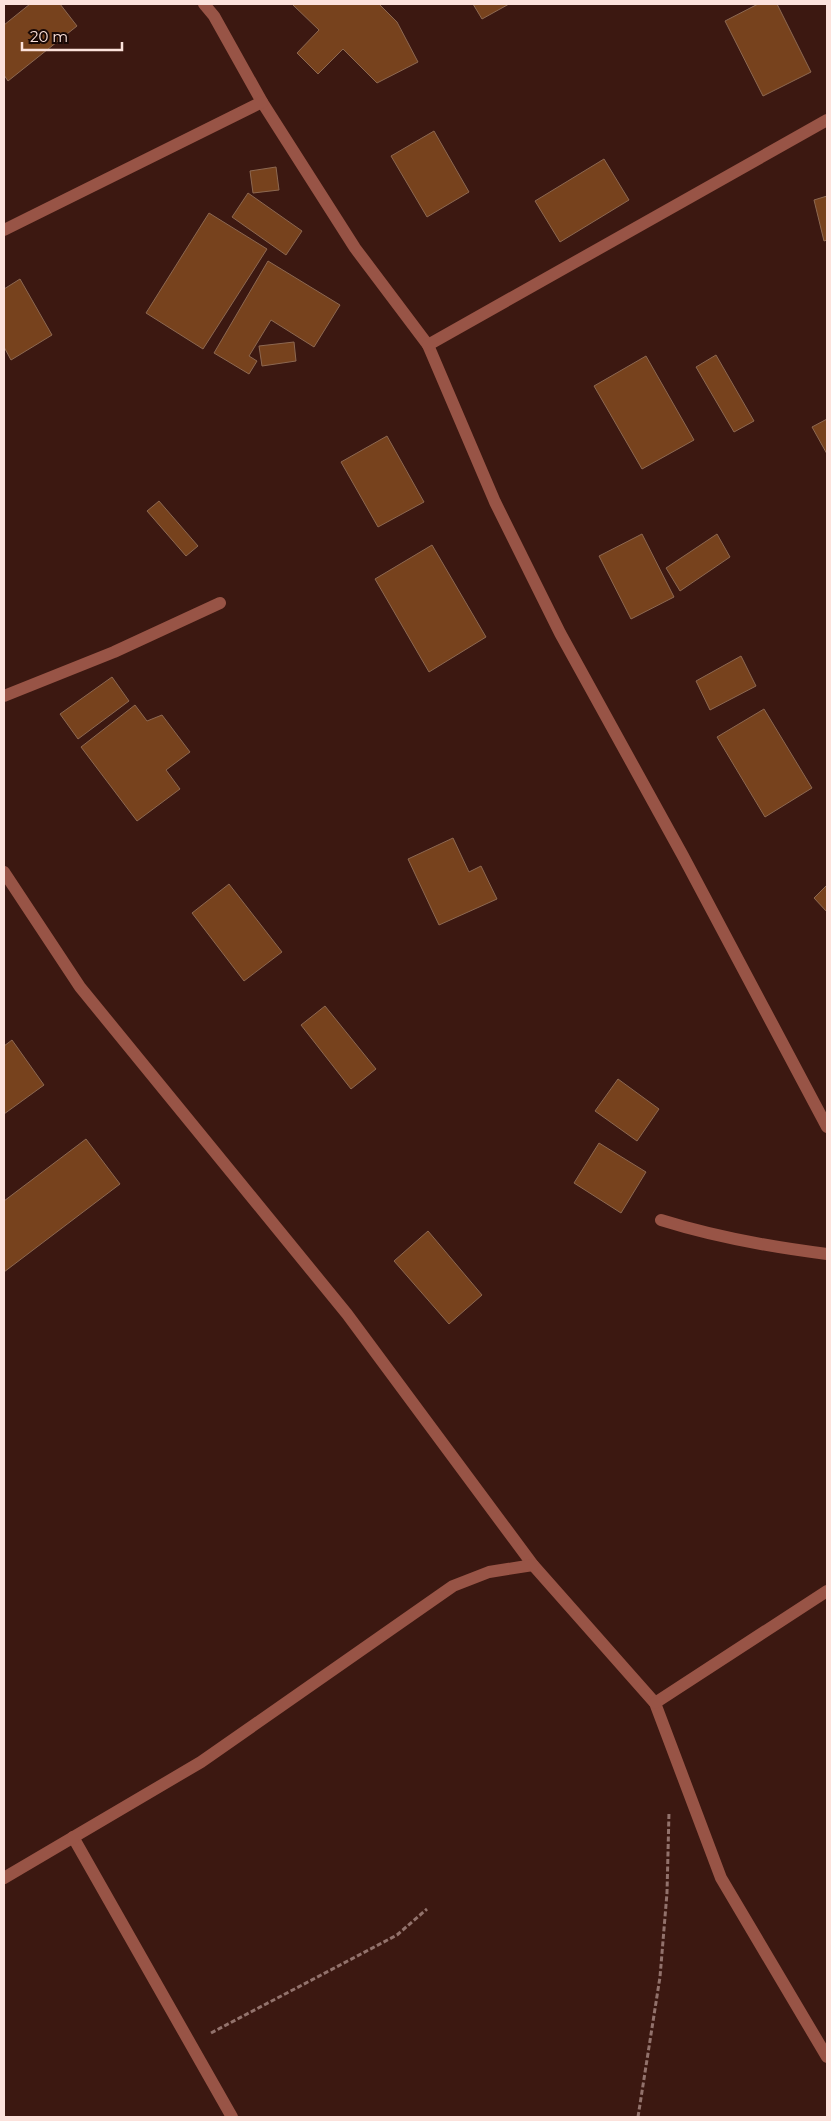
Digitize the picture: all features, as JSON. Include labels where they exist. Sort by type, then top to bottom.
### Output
[{"type":"street","points":[[204,4],[214,16],[262,102],[355,248],[428,345],[495,502],[560,633],[697,882],[827,1127]]},
{"type":"street","points":[[4,230],[262,102]]},
{"type":"street","points":[[428,345],[827,120]]},
{"type":"street","points":[[4,696],[114,652],[220,602]]},
{"type":"street","points":[[4,872],[80,987],[347,1314],[533,1566],[655,1703],[721,1878],[827,2057]]},
{"type":"street","points":[[661,1220],[700,1232],[788,1250],[827,1254]]},
{"type":"street","points":[[4,1878],[201,1762],[453,1586],[489,1572],[533,1566]]},
{"type":"street","points":[[655,1703],[827,1592]]},
{"type":"street","points":[[73,1837],[232,2117]]},
{"type":"path","points":[[638,2117],[660,1977],[667,1893],[670,1809]]},
{"type":"path","points":[[190,2044],[397,1935],[426,1909]]},
{"type":"building","points":[[30,4],[60,4],[77,26],[8,81],[4,75],[4,25]]},
{"type":"building","points":[[292,4],[379,4],[397,22],[418,62],[377,83],[343,49],[318,74],[297,53],[319,30]]},
{"type":"building","points":[[473,4],[509,4],[482,19]]},
{"type":"building","points":[[758,4],[777,4],[811,72],[763,96],[725,21]]},
{"type":"building","points":[[434,131],[469,192],[427,217],[391,156]]},
{"type":"building","points":[[604,159],[629,200],[560,242],[535,201]]},
{"type":"building","points":[[276,167],[279,190],[253,193],[250,171]]},
{"type":"building","points":[[248,193],[302,231],[286,255],[232,217]]},
{"type":"building","points":[[827,196],[827,240],[824,241],[814,200]]},
{"type":"building","points":[[209,213],[267,249],[203,349],[146,313]]},
{"type":"building","points":[[268,261],[340,305],[314,347],[271,320],[249,356],[257,361],[249,374],[214,353]]},
{"type":"building","points":[[20,279],[52,335],[11,360],[4,347],[4,289]]},
{"type":"building","points":[[294,342],[296,361],[262,366],[259,346]]},
{"type":"building","points":[[716,355],[754,421],[734,432],[696,367]]},
{"type":"building","points":[[646,356],[694,440],[642,469],[594,386]]},
{"type":"building","points":[[827,419],[827,454],[812,427]]},
{"type":"building","points":[[387,436],[424,502],[378,527],[341,462]]},
{"type":"building","points":[[159,501],[198,546],[186,556],[147,511]]},
{"type":"building","points":[[642,534],[674,597],[631,619],[599,556]]},
{"type":"building","points":[[717,534],[730,557],[680,591],[666,568]]},
{"type":"building","points":[[432,545],[486,637],[429,672],[375,579]]},
{"type":"building","points":[[741,656],[756,686],[710,710],[696,681]]},
{"type":"building","points":[[112,677],[129,701],[78,739],[60,714]]},
{"type":"building","points":[[135,705],[147,721],[162,715],[190,752],[166,770],[180,789],[137,821],[81,747]]},
{"type":"building","points":[[764,709],[812,788],[765,817],[717,737]]},
{"type":"building","points":[[453,838],[469,872],[481,866],[497,899],[439,925],[408,859]]},
{"type":"building","points":[[229,884],[282,952],[244,981],[192,913]]},
{"type":"building","points":[[827,885],[827,912],[814,898]]},
{"type":"building","points":[[325,1006],[376,1069],[351,1089],[301,1025]]},
{"type":"building","points":[[12,1040],[44,1085],[4,1114],[4,1046]]},
{"type":"building","points":[[618,1079],[659,1109],[637,1141],[595,1111]]},
{"type":"building","points":[[86,1139],[120,1184],[4,1272],[4,1201]]},
{"type":"building","points":[[599,1143],[646,1172],[621,1213],[574,1183]]},
{"type":"building","points":[[428,1231],[482,1295],[449,1324],[394,1261]]}]
